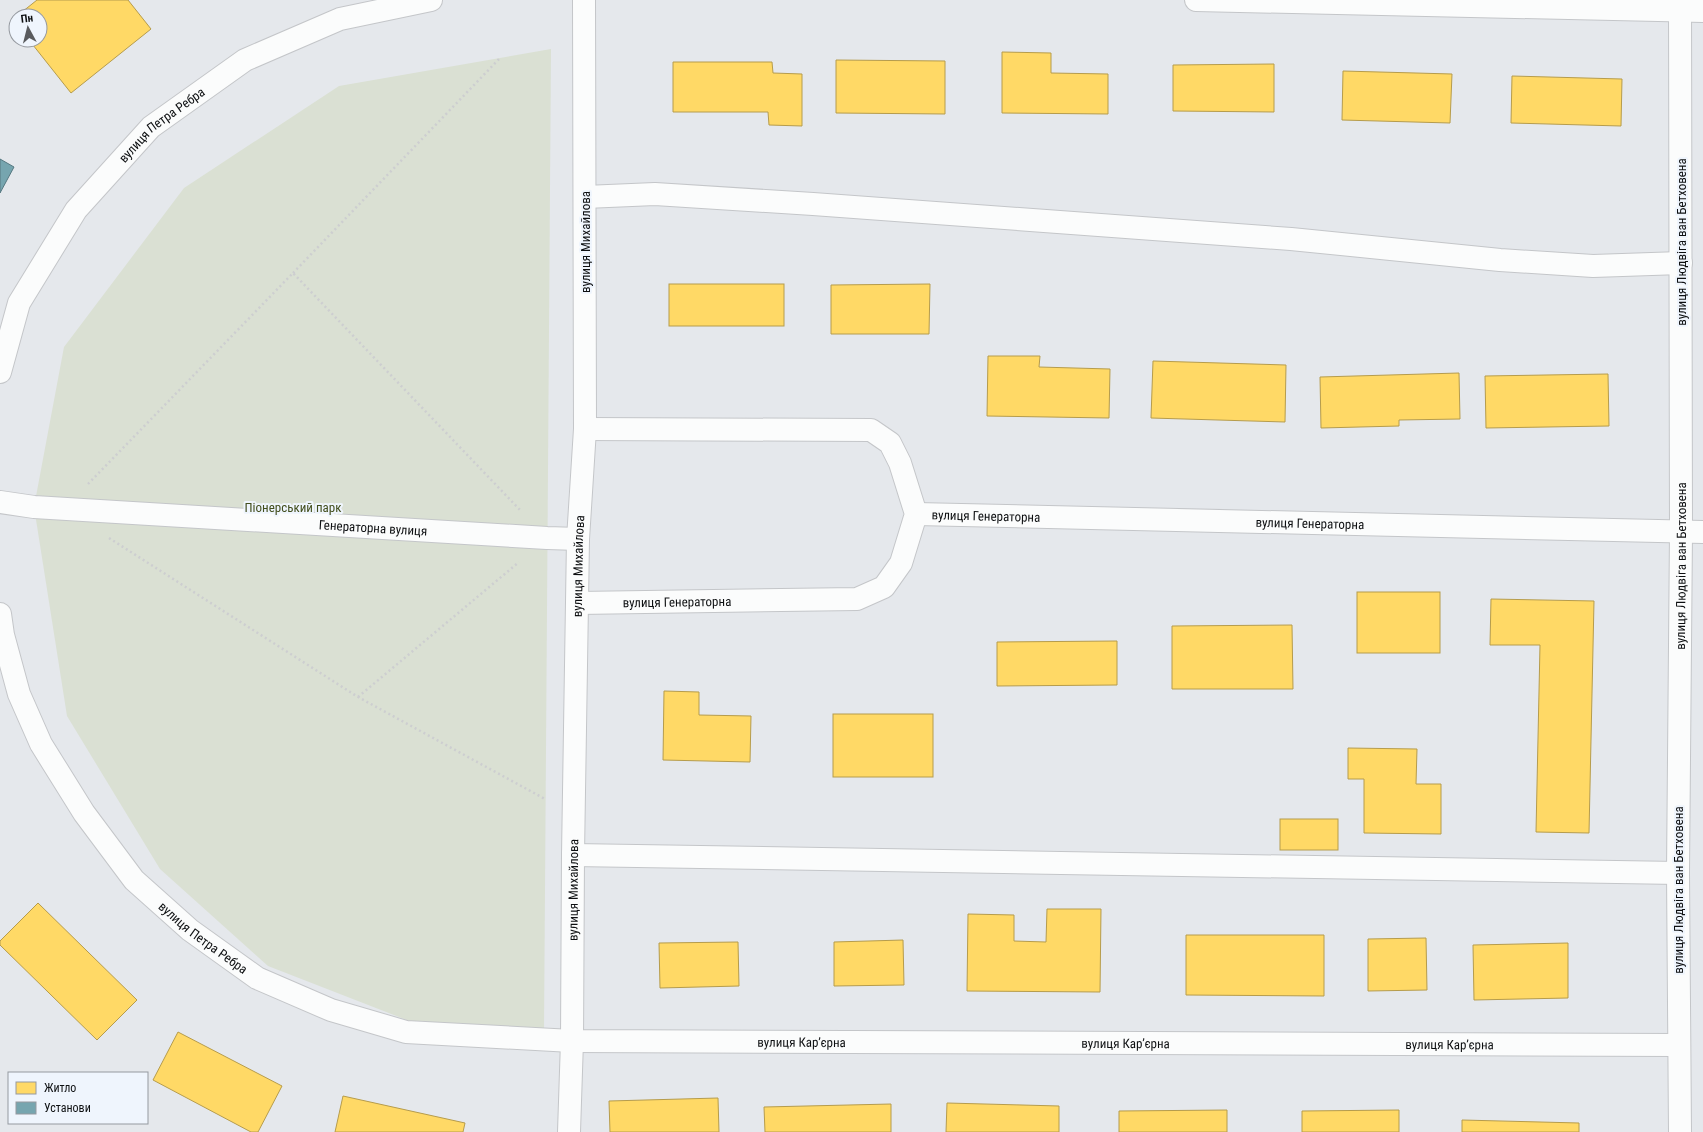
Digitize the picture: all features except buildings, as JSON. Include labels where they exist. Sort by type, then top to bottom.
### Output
[{"type":"street","name":"вулиця Петра Ребра","points":[[0,372],[19,304],[76,210],[151,127],[245,60],[340,19],[431,0]]},
{"type":"street","name":"вулиця Михайлова","points":[[569,1132],[572,1041],[573,855],[578,539],[585,429],[584,0]]},
{"type":"street","points":[[1196,0],[1680,5],[1703,11]]},
{"type":"street","name":"вулиця Людвіга ван Бетховена","points":[[1680,5],[1681,532],[1678,873],[1678,1046],[1680,1132]]},
{"type":"street","points":[[585,196],[655,194],[813,204],[1291,239],[1500,260],[1593,266],[1681,263]]},
{"type":"street","name":"вулиця Генераторна","points":[[578,603],[857,599],[884,587],[901,563],[916,514],[900,463],[890,443],[871,430],[585,429]]},
{"type":"street","name":"Генераторна вулиця","points":[[0,502],[34,507],[578,539]]},
{"type":"street","name":"вулиця Генераторна","points":[[916,514],[1703,532]]},
{"type":"street","name":"вулиця Петра Ребра","points":[[0,614],[2,635],[19,694],[41,744],[84,814],[134,880],[190,930],[257,978],[331,1010],[406,1032],[572,1041]]},
{"type":"street","points":[[573,855],[1678,873]]},
{"type":"street","name":"вулиця Кар’єрна","points":[[572,1041],[1678,1046]]},
{"type":"path","points":[[293,273],[500,58]]},
{"type":"path","points":[[358,697],[547,538]]},
{"type":"green space","name":"Піонерський парк","points":[[551,49],[544,1031],[417,1024],[268,966],[160,869],[67,716],[34,507],[64,347],[184,188],[339,86]]}]
